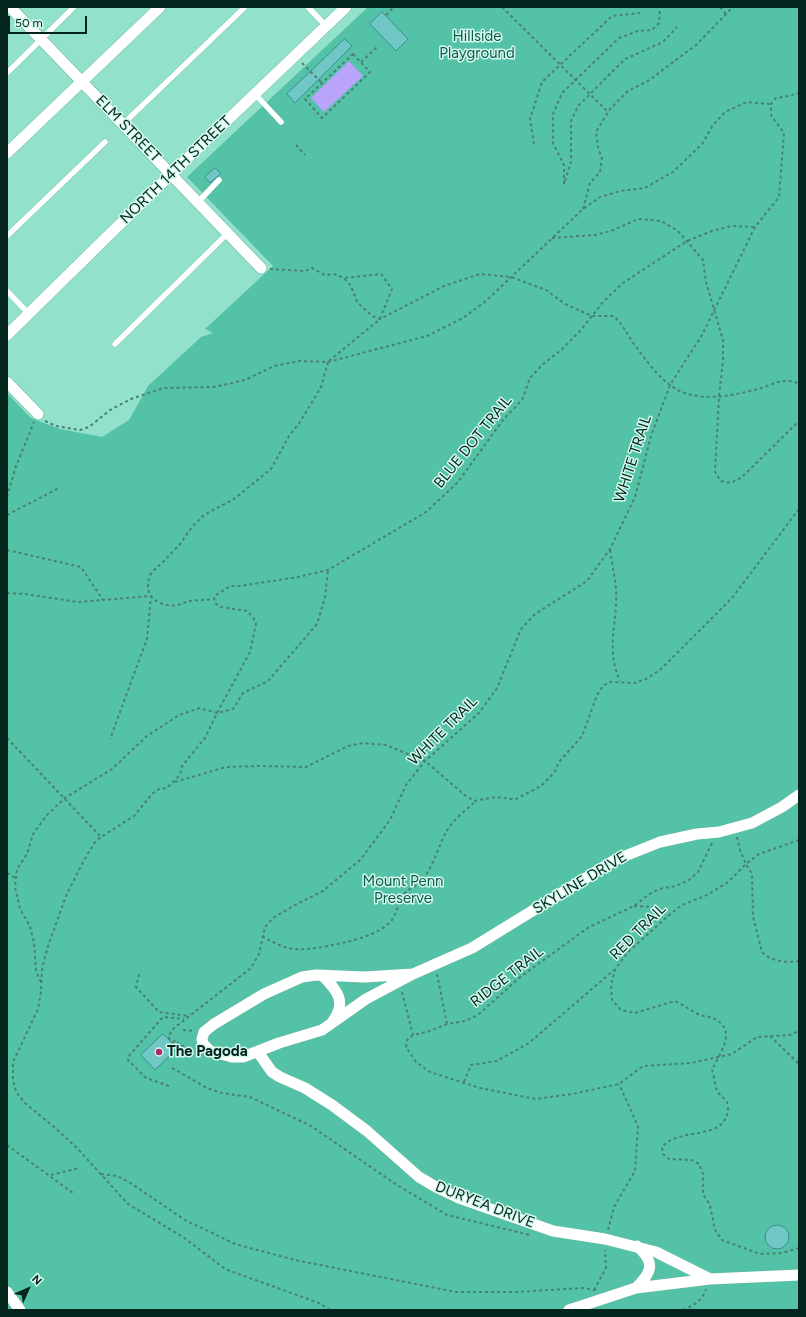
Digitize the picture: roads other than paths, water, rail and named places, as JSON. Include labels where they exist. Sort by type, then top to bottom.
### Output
[{"type":"street","name":"ELM STREET","points":[[10,7],[261,268]]},
{"type":"street","points":[[7,153],[160,7]]},
{"type":"street","name":"NORTH 14TH STREET","points":[[7,335],[171,174],[346,7]]},
{"type":"street","points":[[7,382],[38,414]]},
{"type":"street","name":"SKYLINE DRIVE","points":[[413,974],[366,977],[302,977],[264,994],[214,1024],[204,1032],[202,1039],[205,1048],[210,1051],[232,1057],[243,1057],[279,1043],[314,1034],[330,1025],[366,999],[413,974],[478,944],[589,875],[635,851],[680,837],[735,829],[766,817],[799,795]]},
{"type":"street","points":[[323,976],[337,991],[339,997],[338,1014],[330,1025]]},
{"type":"street","name":"DURYEA DRIVE","points":[[258,1052],[272,1072],[305,1088],[332,1105],[368,1131],[419,1177],[436,1187],[459,1198],[553,1230],[605,1239],[656,1252],[710,1279]]},
{"type":"street","points":[[636,1288],[645,1279],[649,1271],[650,1262],[646,1254],[637,1246]]},
{"type":"street","points":[[569,1310],[636,1288],[710,1279],[799,1275]]},
{"type":"street","points":[[7,1292],[20,1310]]},
{"type":"lane","points":[[7,73],[74,7]]},
{"type":"lane","points":[[123,124],[245,7]]},
{"type":"lane","points":[[308,7],[326,26]]},
{"type":"lane","points":[[255,94],[281,122]]},
{"type":"lane","points":[[7,236],[105,142]]},
{"type":"lane","points":[[198,202],[219,180]]},
{"type":"lane","points":[[115,344],[228,233]]},
{"type":"lane","points":[[7,291],[29,314]]},
{"type":"place","name":"The Pagoda","points":[[159,1052]]},
{"type":"park label","name":"Hillside Playground","points":[[477,46]]},
{"type":"park label","name":"Mount Penn Preserve","points":[[403,890]]}]
